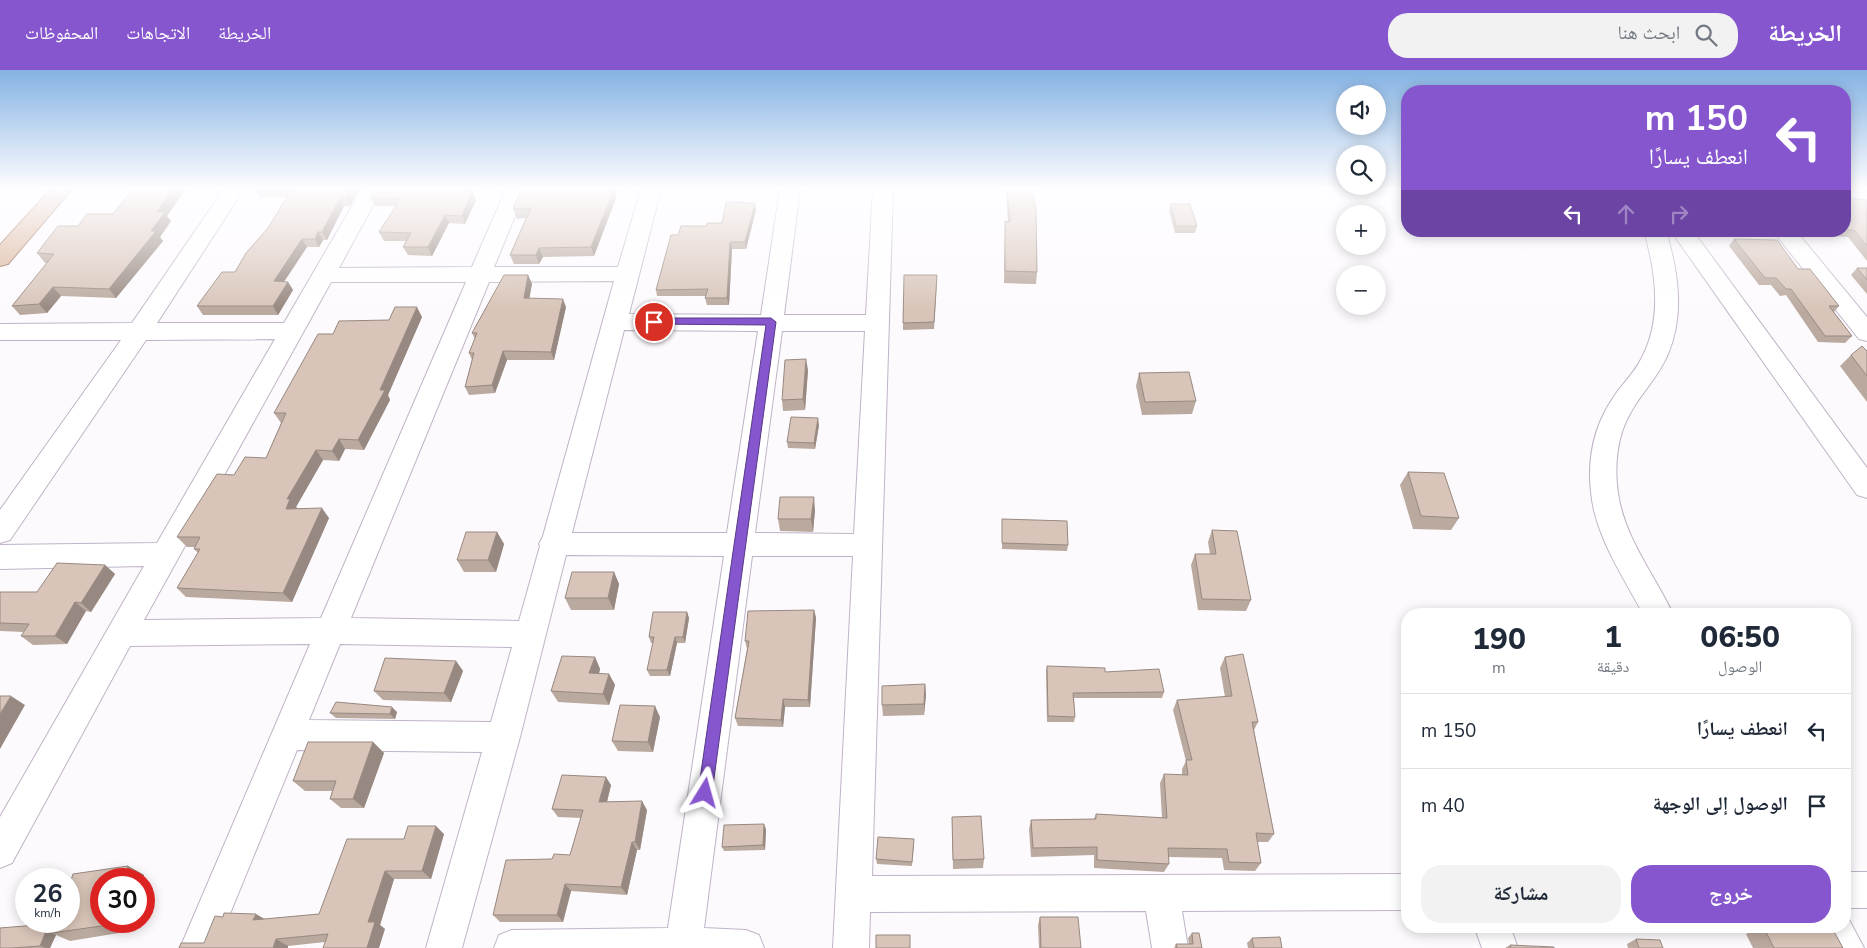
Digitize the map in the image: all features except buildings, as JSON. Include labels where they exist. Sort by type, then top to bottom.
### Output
[{"type":"main road","points":[[0,260],[26,230]]},
{"type":"street","points":[[0,532],[89,408],[206,230]]},
{"type":"street","points":[[0,851],[349,230]]},
{"type":"street","points":[[198,948],[499,230]]},
{"type":"street","points":[[444,948],[504,737],[639,230]]},
{"type":"street","points":[[683,947],[784,230]]},
{"type":"street","points":[[851,948],[881,230]]},
{"type":"street","points":[[1655,608],[1614,529],[1606,503],[1604,474],[1608,436],[1618,410],[1635,390],[1657,354],[1667,312],[1666,279],[1657,237]]},
{"type":"street","points":[[1686,237],[1863,477]]},
{"type":"street","points":[[1789,237],[1867,333]]},
{"type":"street","points":[[324,275],[627,274]]},
{"type":"street","points":[[614,322],[877,323]]},
{"type":"street","points":[[0,332],[292,330]]},
{"type":"street","points":[[554,544],[868,545]]},
{"type":"street","points":[[0,557],[166,554]]},
{"type":"street","points":[[121,633],[330,631],[531,634]]},
{"type":"street","points":[[287,735],[504,737]]},
{"type":"street","points":[[1851,890],[1867,890]]},
{"type":"street","points":[[853,894],[1401,892]]},
{"type":"street","points":[[1161,893],[1170,948]]},
{"type":"street","points":[[1495,933],[1500,948]]},
{"type":"street","points":[[1838,933],[1846,948]]},
{"type":"street","points":[[512,948],[746,948]]},
{"type":"route","points":[[654,322],[771,322],[705,793]]}]
